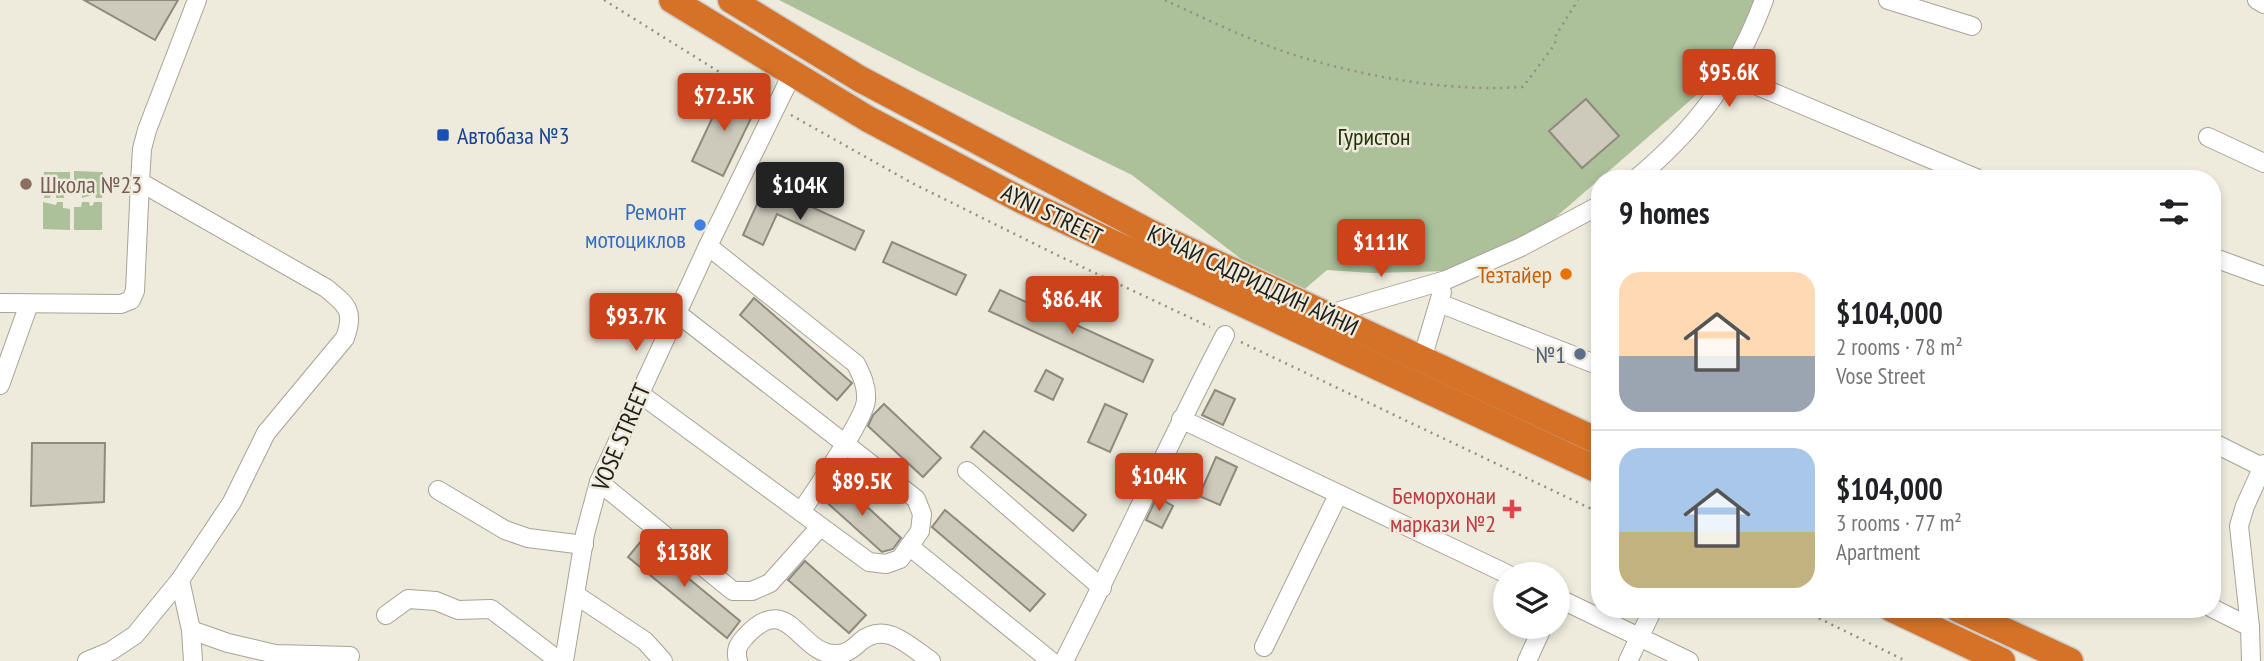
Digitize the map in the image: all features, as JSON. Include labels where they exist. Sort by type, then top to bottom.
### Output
[{"type":"highway","name":"AYNI STREET","points":[[673,0],[869,119],[1023,201],[1591,467]]},
{"type":"highway","name":"КӮЧАИ САДРИДДИН АЙНИ","points":[[731,0],[860,79],[1149,232],[1591,438]]},
{"type":"highway","points":[[1911,618],[2002,661]]},
{"type":"highway","points":[[1977,618],[2070,661]]},
{"type":"street","points":[[0,303],[121,304],[131,300],[135,291],[142,149],[197,0]]},
{"type":"street","points":[[1646,170],[1682,138],[1705,110],[1729,74],[1764,0]]},
{"type":"street","points":[[1888,0],[1972,26]]},
{"type":"street","points":[[2257,0],[2264,5]]},
{"type":"street","name":"VOSE STREET","points":[[564,661],[583,545],[599,482],[708,246],[792,74]]},
{"type":"street","points":[[1729,74],[1957,170]]},
{"type":"street","points":[[2208,136],[2264,163]]},
{"type":"street","points":[[87,661],[111,651],[135,635],[180,580],[232,502],[266,433],[345,338],[350,325],[350,314],[344,303],[326,288],[140,182]]},
{"type":"street","points":[[1326,315],[1446,280],[1521,247],[1591,210]]},
{"type":"street","points":[[708,246],[856,364],[865,383],[866,403],[844,444],[801,512]]},
{"type":"street","points":[[2221,260],[2264,276]]},
{"type":"street","points":[[1422,359],[1446,280]]},
{"type":"street","points":[[1439,303],[1591,362]]},
{"type":"street","points":[[0,385],[29,304]]},
{"type":"street","points":[[639,393],[869,562],[886,564],[900,559],[920,531],[922,514],[915,499],[677,313]]},
{"type":"street","points":[[1064,661],[1102,588],[1181,419],[1225,335]]},
{"type":"street","points":[[1181,419],[1493,567]]},
{"type":"street","points":[[2221,446],[2263,465],[2239,526],[2250,627],[2250,661]]},
{"type":"street","points":[[967,471],[1102,588]]},
{"type":"street","points":[[599,482],[733,591],[752,591],[770,583],[820,527]]},
{"type":"street","points":[[438,490],[505,530],[528,538],[583,545]]},
{"type":"street","points":[[1264,648],[1338,495]]},
{"type":"street","points":[[909,546],[1051,661]]},
{"type":"street","points":[[180,580],[191,630],[193,661]]},
{"type":"street","points":[[576,595],[645,641],[663,661]]},
{"type":"street","points":[[386,615],[408,599],[436,601],[458,610],[491,609],[559,661]]},
{"type":"street","points":[[1570,604],[1591,614]]},
{"type":"street","points":[[2221,612],[2250,627]]},
{"type":"street","points":[[1598,618],[1689,661]]},
{"type":"street","points":[[1629,661],[1649,618]]},
{"type":"street","points":[[738,661],[738,644],[758,623],[771,619],[783,621],[822,651],[836,654],[851,650],[867,636],[878,632],[891,633],[931,661]]},
{"type":"street","points":[[191,630],[228,643],[275,654],[349,656]]},
{"type":"street","points":[[1527,661],[1537,639]]},
{"type":"path","points":[[604,0],[775,106],[912,183],[1059,256],[1591,509]]},
{"type":"path","points":[[1165,0],[1267,45],[1305,58],[1391,78],[1500,89],[1523,87],[1555,44],[1556,35],[1578,0]]},
{"type":"path","points":[[1818,618],[1906,661]]},
{"type":"green space","name":"Гуристон","points":[[779,0],[1765,0],[1754,45],[1610,170],[1591,170],[1591,187],[1495,270],[1371,273],[1327,270],[1293,299],[1132,175]]},
{"type":"green space","points":[[74,171],[103,172],[102,198],[96,198],[95,194],[82,198],[82,192],[74,192]]},
{"type":"green space","points":[[44,172],[70,172],[70,190],[64,190],[64,198],[56,198],[56,194],[51,194],[50,198],[44,198]]},
{"type":"green space","points":[[43,202],[56,205],[57,202],[63,202],[63,208],[70,209],[70,230],[43,229]]},
{"type":"green space","points":[[82,202],[89,202],[90,206],[94,202],[102,202],[102,230],[74,230],[74,207],[81,207]]},
{"type":"building","points":[[84,0],[178,0],[155,40]]},
{"type":"building","points":[[725,91],[757,106],[723,176],[692,161]]},
{"type":"building","points":[[1586,99],[1619,136],[1582,168],[1549,131]]},
{"type":"building","points":[[762,193],[787,205],[790,197],[864,231],[855,250],[777,214],[763,245],[743,235]]},
{"type":"building","points":[[892,242],[966,275],[956,295],[883,262]]},
{"type":"building","points":[[1000,290],[1153,360],[1143,382],[989,311]]},
{"type":"building","points":[[754,298],[852,383],[837,400],[740,315]]},
{"type":"building","points":[[1046,370],[1063,379],[1053,400],[1035,391]]},
{"type":"building","points":[[1215,390],[1235,399],[1223,425],[1202,415]]},
{"type":"building","points":[[884,404],[941,458],[923,477],[868,426],[873,415]]},
{"type":"building","points":[[1105,404],[1127,414],[1110,452],[1088,442]]},
{"type":"building","points":[[984,431],[1086,515],[1073,531],[971,447]]},
{"type":"building","points":[[32,443],[105,443],[104,502],[31,506]]},
{"type":"building","points":[[1216,457],[1237,467],[1220,505],[1199,496]]},
{"type":"building","points":[[838,480],[901,538],[893,549],[882,552],[823,499]]},
{"type":"building","points":[[1157,497],[1173,506],[1162,528],[1146,520]]},
{"type":"building","points":[[945,510],[1045,594],[1030,611],[932,527]]},
{"type":"building","points":[[642,540],[740,621],[727,638],[628,557]]},
{"type":"building","points":[[805,561],[866,615],[849,633],[788,580]]},
{"type":"place","name":"Автобаза №3","points":[[443,135]]},
{"type":"place","name":"Школа №23","points":[[26,184]]},
{"type":"place","name":"Ремонт мотоциклов","points":[[700,225]]},
{"type":"place","name":"Тезтайер","points":[[1566,274]]},
{"type":"place","name":"№1","points":[[1580,354]]},
{"type":"place","name":"Беморхонаи маркази №2","points":[[1512,509]]}]
